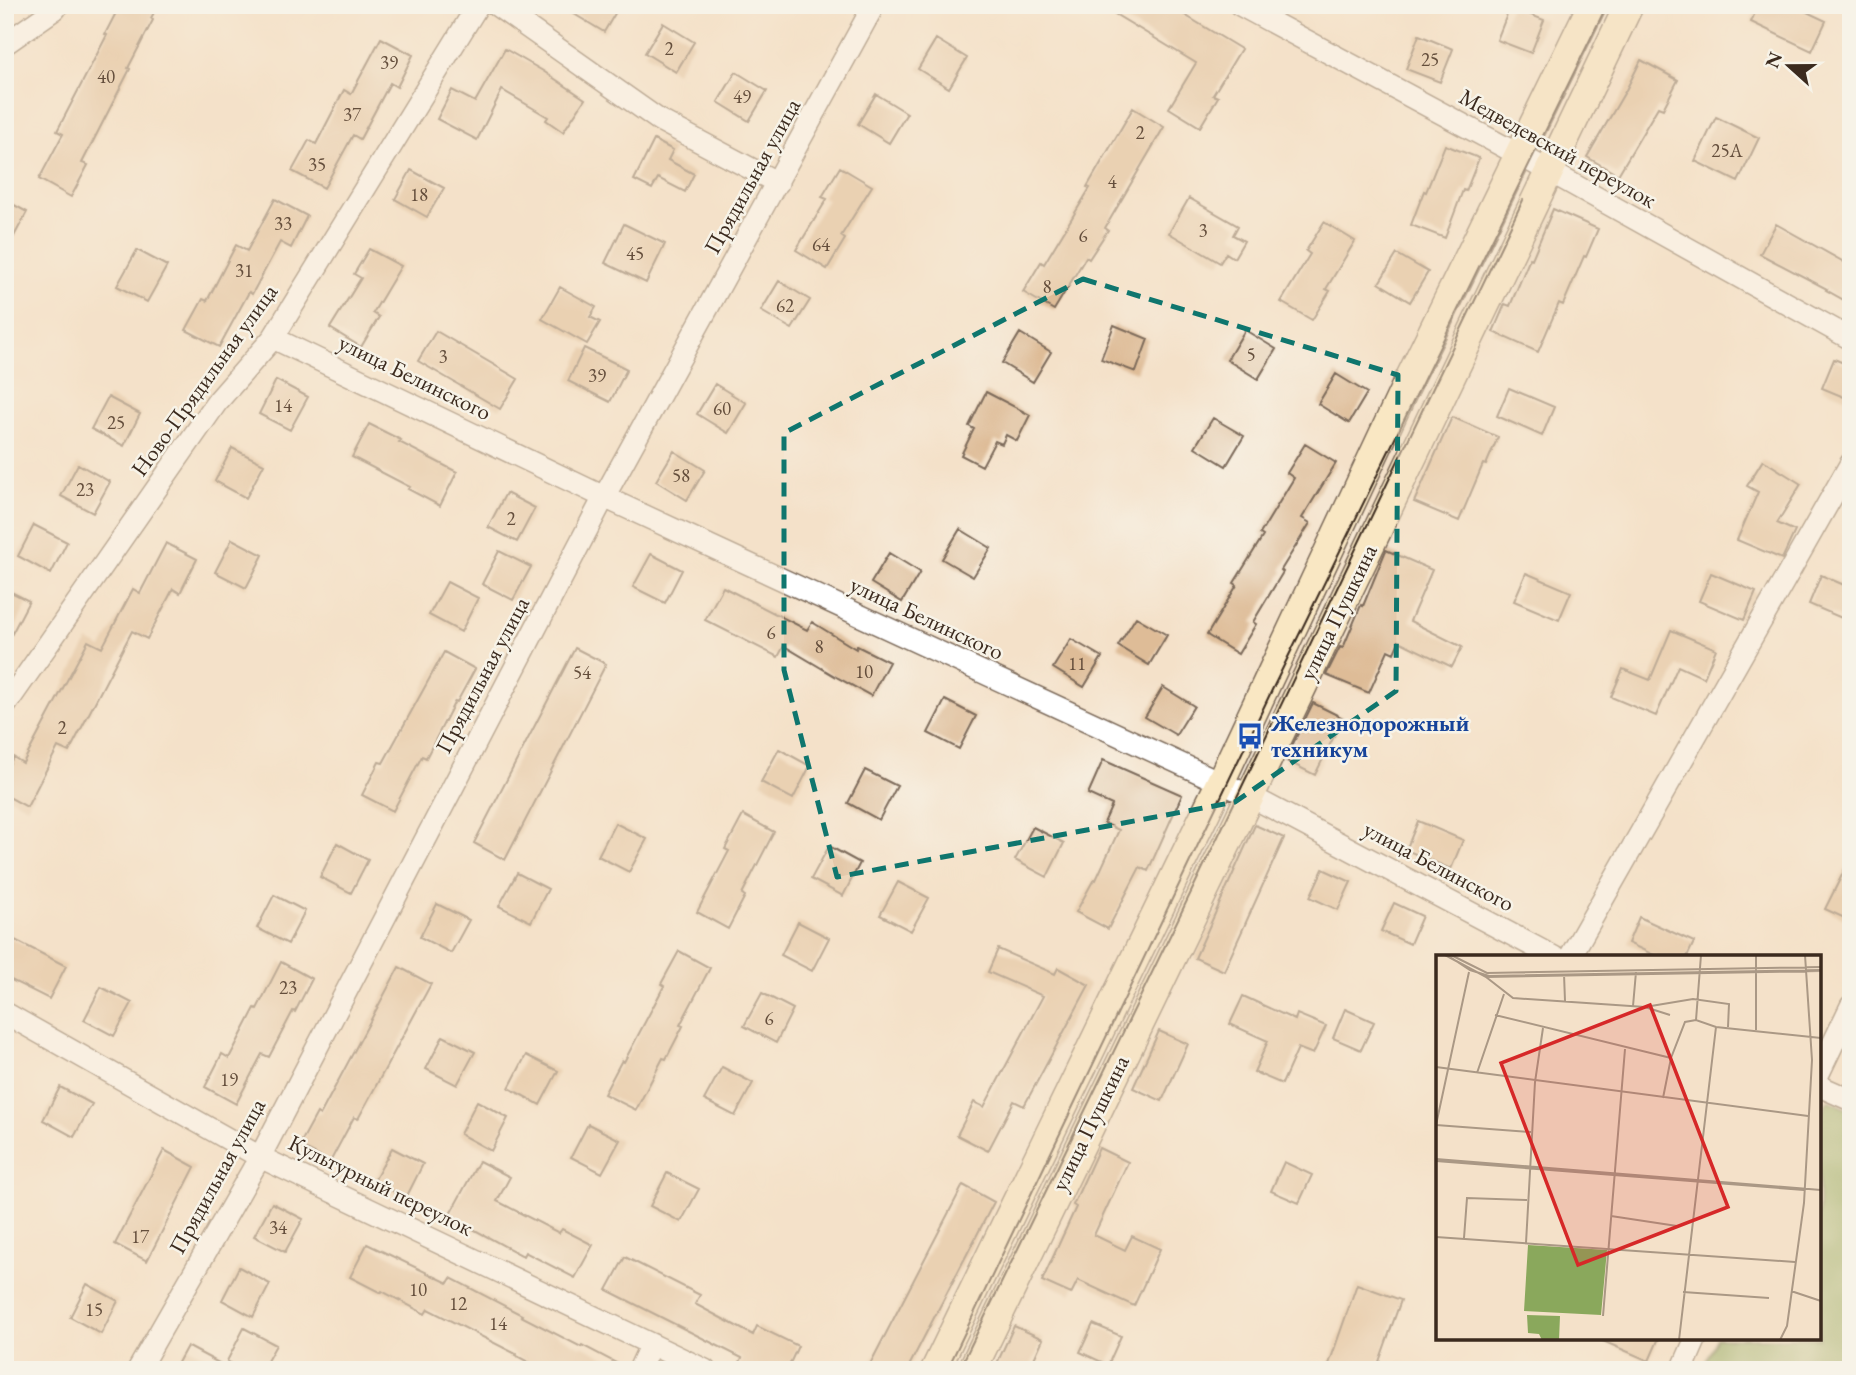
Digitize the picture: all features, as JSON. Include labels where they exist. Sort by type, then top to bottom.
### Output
[{"type":"main road","name":"улица Пушкина","points":[[935,1370],[1220,783],[1399,401],[1592,5]]},
{"type":"main road","name":"улица Пушкина","points":[[972,1370],[1629,5]]},
{"type":"street","points":[[5,44],[58,5]]},
{"type":"street","name":"Ново-Прядильная улица","points":[[5,706],[217,402],[273,338],[478,5]]},
{"type":"street","points":[[496,5],[659,120],[778,183]]},
{"type":"street","name":"Прядильная улица","points":[[138,1370],[260,1157],[604,497],[874,5]]},
{"type":"street","name":"Медведевский переулок","points":[[1240,5],[1851,339]]},
{"type":"street","name":"улица Белинского","points":[[273,338],[604,497],[1250,796],[1550,955]]},
{"type":"street","points":[[1571,955],[1851,463]]},
{"type":"street","points":[[1821,1069],[1851,1006]]},
{"type":"street","name":"Культурный переулок","points":[[5,1013],[260,1157],[705,1370]]},
{"type":"street","points":[[1821,1087],[1851,1100]]},
{"type":"street","points":[[1682,1370],[1695,1340]]},
{"type":"street","points":[[639,1370],[651,1344]]},
{"type":"highlighted area","points":[[1083,279],[1398,375],[1396,691],[1235,802],[837,877],[784,670],[784,433]]},
{"type":"green space","points":[[1828,1100],[1851,1111],[1851,1370],[1702,1370],[1716,1340],[1821,1340],[1821,1115]]},
{"type":"building","points":[[120,5],[158,5],[128,68],[130,69],[82,163],[88,165],[71,197],[39,179],[63,134],[57,131]]},
{"type":"building","points":[[559,5],[620,5],[604,32]]},
{"type":"building","points":[[1100,5],[1168,5],[1241,49],[1213,95],[1218,97],[1200,127],[1169,108],[1196,63]]},
{"type":"building","points":[[1758,5],[1792,5],[1826,21],[1812,51],[1751,22]]},
{"type":"building","points":[[1510,7],[1544,20],[1531,53],[1497,40]]},
{"type":"building","points":[[663,23],[694,42],[676,72],[645,53]]},
{"type":"building","points":[[1419,35],[1453,49],[1440,82],[1406,69]]},
{"type":"building","points":[[381,38],[413,55],[397,87],[390,83],[360,139],[353,135],[324,188],[292,171],[309,140],[316,144],[344,90],[351,94]]},
{"type":"building","points":[[936,39],[967,58],[949,88],[918,69]]},
{"type":"building","points":[[505,49],[585,99],[563,132],[546,120],[548,117],[502,90],[477,140],[437,119],[452,90],[475,102]]},
{"type":"building","points":[[1641,60],[1678,80],[1663,109],[1658,107],[1618,175],[1587,157]]},
{"type":"building","points":[[736,72],[767,91],[749,121],[718,102]]},
{"type":"building","points":[[876,94],[907,113],[889,143],[858,124]]},
{"type":"building","points":[[1133,108],[1164,127],[1105,228],[1108,230],[1089,259],[1086,257],[1054,310],[1023,292],[1041,262],[1044,264],[1090,188],[1087,187]]},
{"type":"building","points":[[1716,117],[1759,138],[1738,182],[1695,161]]},
{"type":"building","points":[[654,140],[673,150],[668,160],[694,174],[685,192],[658,178],[652,189],[634,180]]},
{"type":"building","points":[[1445,145],[1479,158],[1466,191],[1463,190],[1445,238],[1411,225]]},
{"type":"building","points":[[840,167],[872,186],[841,236],[845,239],[827,269],[796,250],[827,199],[822,197]]},
{"type":"building","points":[[411,170],[444,188],[427,217],[395,199]]},
{"type":"building","points":[[1189,198],[1238,226],[1233,235],[1244,241],[1234,258],[1226,253],[1220,263],[1169,233]]},
{"type":"building","points":[[275,199],[307,216],[291,248],[280,242],[219,347],[186,330],[203,299],[207,301],[236,245],[247,251]]},
{"type":"building","points":[[5,200],[27,212],[5,253]]},
{"type":"building","points":[[1553,209],[1598,229],[1563,305],[1559,303],[1538,352],[1493,332],[1505,304],[1510,306]]},
{"type":"building","points":[[1324,222],[1355,241],[1326,289],[1330,291],[1312,320],[1281,302],[1310,254],[1306,251]]},
{"type":"building","points":[[624,224],[665,244],[646,283],[605,263]]},
{"type":"building","points":[[1776,224],[1851,266],[1851,304],[1760,254]]},
{"type":"building","points":[[369,249],[401,266],[373,313],[379,317],[361,347],[330,328],[361,278],[354,274]]},
{"type":"building","points":[[137,250],[167,266],[147,302],[117,286]]},
{"type":"building","points":[[1397,254],[1428,272],[1410,302],[1379,283]]},
{"type":"building","points":[[779,281],[810,300],[792,329],[761,311]]},
{"type":"building","points":[[560,287],[596,307],[590,317],[600,322],[587,344],[542,319]]},
{"type":"building","points":[[1114,325],[1148,339],[1136,372],[1101,359]]},
{"type":"building","points":[[1245,330],[1276,349],[1258,379],[1227,360]]},
{"type":"building","points":[[436,331],[518,379],[500,409],[418,361]]},
{"type":"building","points":[[1020,333],[1051,352],[1033,382],[1002,363]]},
{"type":"building","points":[[584,348],[627,369],[610,402],[568,381]]},
{"type":"building","points":[[1834,359],[1851,366],[1851,400],[1822,388]]},
{"type":"building","points":[[1336,374],[1367,393],[1349,423],[1318,404]]},
{"type":"building","points":[[276,380],[308,397],[290,430],[259,414]]},
{"type":"building","points":[[715,384],[746,403],[728,433],[697,414]]},
{"type":"building","points":[[1509,388],[1554,407],[1542,436],[1497,416]]},
{"type":"building","points":[[986,392],[1030,415],[1017,441],[1006,435],[1002,444],[995,441],[982,466],[961,455],[974,429],[969,426]]},
{"type":"building","points":[[108,397],[140,414],[124,446],[91,429]]},
{"type":"building","points":[[1452,417],[1498,437],[1486,465],[1483,464],[1459,521],[1414,502]]},
{"type":"building","points":[[1213,418],[1244,436],[1226,466],[1195,447]]},
{"type":"building","points":[[369,424],[457,472],[440,506],[352,457]]},
{"type":"building","points":[[1305,444],[1336,463],[1302,518],[1310,523],[1281,570],[1283,572],[1253,622],[1256,624],[1238,654],[1207,635],[1237,585],[1234,583],[1263,536],[1260,534],[1294,478],[1287,473]]},
{"type":"building","points":[[232,448],[264,464],[246,498],[215,481]]},
{"type":"building","points":[[674,451],[705,470],[687,500],[656,481]]},
{"type":"building","points":[[1763,460],[1801,484],[1777,523],[1795,531],[1782,559],[1737,540],[1758,492],[1747,486]]},
{"type":"building","points":[[78,464],[110,482],[93,513],[61,496]]},
{"type":"building","points":[[506,493],[535,508],[517,542],[488,527]]},
{"type":"building","points":[[34,525],[67,542],[51,574],[18,556]]},
{"type":"building","points":[[960,529],[991,548],[973,577],[942,559]]},
{"type":"building","points":[[232,539],[263,555],[246,588],[215,572]]},
{"type":"building","points":[[166,543],[197,559],[180,593],[173,589],[147,639],[132,631],[69,752],[58,747],[27,807],[5,795],[5,772],[13,757],[23,763],[88,641],[102,648],[133,589],[140,593]]},
{"type":"building","points":[[1386,550],[1432,570],[1410,621],[1462,647],[1452,667],[1399,641],[1394,653],[1388,650],[1369,693],[1326,675],[1340,647],[1343,648]]},
{"type":"building","points":[[499,551],[531,567],[513,600],[482,584]]},
{"type":"building","points":[[889,553],[920,572],[902,602],[871,583]]},
{"type":"building","points":[[651,554],[682,570],[665,603],[633,587]]},
{"type":"building","points":[[1526,573],[1571,592],[1559,620],[1514,601]]},
{"type":"building","points":[[1711,573],[1756,592],[1744,620],[1699,601]]},
{"type":"building","points":[[1821,575],[1851,588],[1851,622],[1809,604]]},
{"type":"building","points":[[447,582],[478,598],[461,632],[429,615]]},
{"type":"building","points":[[723,587],[807,630],[812,622],[856,649],[857,646],[889,662],[871,696],[784,646],[778,657],[705,620]]},
{"type":"building","points":[[5,589],[29,601],[5,647]]},
{"type":"building","points":[[1136,617],[1167,635],[1149,665],[1118,646]]},
{"type":"building","points":[[1671,630],[1716,649],[1704,678],[1678,666],[1656,716],[1611,697],[1623,669],[1650,680]]},
{"type":"building","points":[[1071,639],[1102,657],[1084,687],[1053,668]]},
{"type":"building","points":[[575,648],[606,664],[505,860],[474,843]]},
{"type":"building","points":[[444,652],[475,669],[426,758],[422,756],[393,811],[362,795],[379,762],[383,763]]},
{"type":"building","points":[[1163,687],[1194,706],[1176,735],[1145,717]]},
{"type":"building","points":[[945,700],[976,716],[959,749],[928,733]]},
{"type":"building","points":[[1313,703],[1343,718],[1315,775],[1285,760]]},
{"type":"building","points":[[779,749],[810,766],[793,799],[761,782]]},
{"type":"building","points":[[1103,760],[1182,795],[1148,871],[1140,867],[1108,929],[1076,912],[1094,879],[1096,880],[1119,830],[1104,823],[1112,805],[1088,794]]},
{"type":"building","points":[[865,770],[897,786],[879,820],[848,803]]},
{"type":"building","points":[[743,815],[774,832],[742,894],[745,896],[728,929],[697,912],[729,851],[725,849]]},
{"type":"building","points":[[1418,821],[1463,840],[1451,869],[1406,850]]},
{"type":"building","points":[[615,823],[647,839],[629,872],[598,856]]},
{"type":"building","points":[[1255,825],[1284,838],[1224,971],[1195,958]]},
{"type":"building","points":[[1033,827],[1064,843],[1047,877],[1015,860]]},
{"type":"building","points":[[337,843],[368,860],[351,893],[320,877]]},
{"type":"building","points":[[829,846],[860,863],[843,896],[811,879]]},
{"type":"building","points":[[1851,857],[1851,921],[1825,909]]},
{"type":"building","points":[[1323,869],[1351,882],[1338,910],[1310,897]]},
{"type":"building","points":[[517,873],[548,889],[531,922],[499,906]]},
{"type":"building","points":[[898,882],[929,898],[911,931],[880,915]]},
{"type":"building","points":[[274,895],[305,911],[288,944],[257,928]]},
{"type":"building","points":[[1394,903],[1422,916],[1410,944],[1381,931]]},
{"type":"building","points":[[437,904],[469,920],[451,953],[420,937]]},
{"type":"building","points":[[1639,917],[1694,942],[1688,955],[1654,955],[1628,943]]},
{"type":"building","points":[[798,922],[829,938],[812,971],[781,955]]},
{"type":"building","points":[[5,935],[66,966],[49,999],[5,977]]},
{"type":"building","points":[[998,949],[1055,974],[1058,968],[1089,985],[1024,1106],[1014,1101],[988,1151],[957,1135],[974,1102],[984,1107],[1043,996],[988,972]]},
{"type":"building","points":[[679,951],[710,968],[680,1025],[683,1026],[666,1059],[663,1058],[636,1110],[604,1094],[664,986],[661,984]]},
{"type":"building","points":[[281,962],[312,979],[269,1057],[262,1054],[236,1104],[205,1087],[222,1054],[229,1058]]},
{"type":"building","points":[[399,967],[431,984],[358,1119],[354,1117],[330,1162],[299,1146],[317,1113],[320,1115]]},
{"type":"building","points":[[101,987],[132,1003],[114,1036],[84,1020]]},
{"type":"building","points":[[762,993],[793,1009],[776,1043],[744,1026]]},
{"type":"building","points":[[1243,996],[1295,1020],[1297,1014],[1326,1026],[1313,1054],[1298,1048],[1282,1084],[1254,1072],[1268,1041],[1230,1024]]},
{"type":"building","points":[[1345,1009],[1374,1022],[1361,1050],[1333,1038]]},
{"type":"building","points":[[1159,1031],[1188,1044],[1162,1101],[1133,1088]]},
{"type":"building","points":[[443,1036],[475,1052],[457,1085],[426,1069]]},
{"type":"building","points":[[526,1055],[558,1071],[540,1105],[509,1088]]},
{"type":"building","points":[[722,1067],[753,1083],[735,1116],[704,1100]]},
{"type":"building","points":[[60,1087],[92,1104],[74,1137],[43,1120]]},
{"type":"building","points":[[477,1101],[508,1118],[491,1151],[460,1134]]},
{"type":"building","points":[[588,1124],[620,1140],[602,1173],[571,1157]]},
{"type":"building","points":[[392,1148],[423,1164],[406,1198],[374,1181]]},
{"type":"building","points":[[1099,1148],[1128,1162],[1094,1235],[1125,1250],[1132,1236],[1160,1249],[1134,1306],[1078,1280],[1071,1294],[1042,1281],[1076,1207],[1073,1205]]},
{"type":"building","points":[[164,1150],[195,1167],[147,1261],[115,1244]]},
{"type":"building","points":[[479,1161],[510,1177],[497,1201],[559,1233],[562,1229],[593,1245],[575,1278],[525,1252],[523,1256],[449,1216]]},
{"type":"building","points":[[1284,1162],[1312,1175],[1299,1203],[1271,1191]]},
{"type":"building","points":[[667,1173],[699,1189],[681,1222],[650,1206]]},
{"type":"building","points":[[963,1185],[994,1202],[907,1370],[867,1370]]},
{"type":"building","points":[[272,1203],[303,1219],[285,1252],[254,1236]]},
{"type":"building","points":[[367,1244],[448,1283],[451,1278],[626,1370],[543,1370],[428,1309],[425,1314],[382,1291],[381,1293],[350,1277]]},
{"type":"building","points":[[625,1257],[700,1295],[695,1304],[753,1335],[757,1326],[798,1346],[787,1370],[736,1370],[742,1358],[607,1290]]},
{"type":"building","points":[[239,1267],[270,1284],[253,1317],[222,1300]]},
{"type":"building","points":[[87,1284],[118,1301],[101,1334],[70,1317]]},
{"type":"building","points":[[1357,1284],[1401,1300],[1376,1370],[1327,1370]]},
{"type":"building","points":[[1093,1324],[1121,1336],[1108,1365],[1080,1352]]},
{"type":"building","points":[[1014,1326],[1043,1339],[1029,1370],[994,1370]]},
{"type":"building","points":[[244,1328],[276,1345],[262,1370],[243,1370],[227,1361]]},
{"type":"building","points":[[1601,1340],[1658,1340],[1649,1361]]},
{"type":"building","points":[[187,1346],[232,1370],[174,1370]]},
{"type":"tram line","points":[[947,1370],[1271,692],[1607,5]]},
{"type":"tram line","points":[[959,1370],[1523,200]]},
{"type":"place","name":"Железнодорожный техникум","points":[[1250,736]]}]
